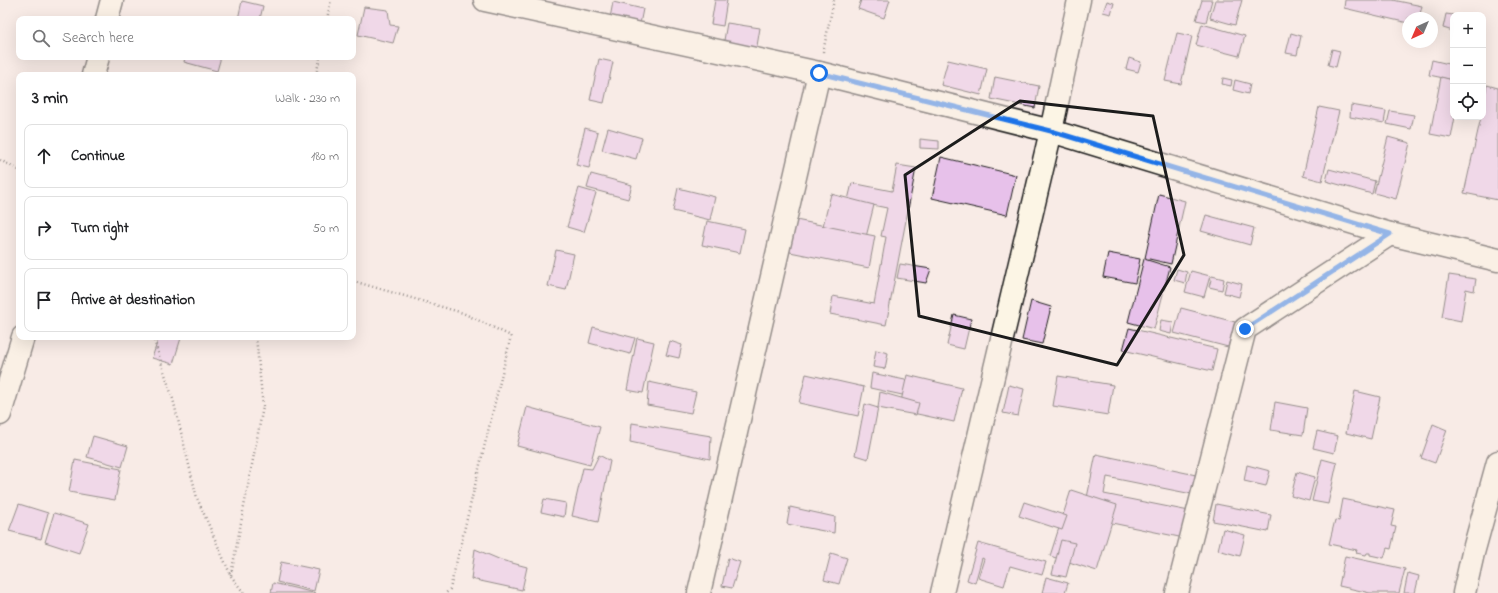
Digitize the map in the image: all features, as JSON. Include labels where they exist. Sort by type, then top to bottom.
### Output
[{"type":"main road","points":[[108,16],[112,0]]},
{"type":"main road","points":[[485,0],[819,73],[1051,131],[1390,234],[1498,260]]},
{"type":"main road","points":[[942,593],[1051,131],[1079,0]]},
{"type":"main road","points":[[95,72],[97,60]]},
{"type":"main road","points":[[699,593],[819,73]]},
{"type":"main road","points":[[1177,593],[1245,329],[1390,234]]},
{"type":"main road","points":[[0,414],[22,340]]},
{"type":"main road","points":[[1464,593],[1473,553],[1498,462]]},
{"type":"path","points":[[328,16],[331,0]]},
{"type":"path","points":[[819,73],[834,0]]},
{"type":"path","points":[[317,72],[319,60]]},
{"type":"path","points":[[0,160],[16,168]]},
{"type":"path","points":[[356,282],[463,313],[511,336],[450,589],[446,593]]},
{"type":"path","points":[[154,340],[173,399],[197,498],[231,576],[244,593]]},
{"type":"path","points":[[231,576],[263,407],[256,340]]},
{"type":"highlighted area","points":[[1020,101],[1153,116],[1184,255],[1117,365],[919,316],[905,175]]},
{"type":"building","points":[[715,0],[727,0],[723,26],[711,24]]},
{"type":"building","points":[[861,0],[890,0],[884,18],[858,9]]},
{"type":"building","points":[[1202,0],[1212,0],[1206,22],[1196,20]]},
{"type":"building","points":[[1215,0],[1242,0],[1235,25],[1210,18]]},
{"type":"building","points":[[1345,0],[1393,0],[1422,6],[1420,12],[1402,12],[1402,22],[1344,8]]},
{"type":"building","points":[[242,1],[263,6],[261,16],[239,16]]},
{"type":"building","points":[[1107,1],[1114,3],[1111,14],[1103,12]]},
{"type":"building","points":[[613,2],[643,9],[640,24],[610,18]]},
{"type":"building","points":[[364,7],[388,10],[390,25],[398,26],[393,43],[358,35]]},
{"type":"building","points":[[1446,14],[1450,15],[1450,30],[1443,28]]},
{"type":"building","points":[[727,23],[760,28],[756,52],[723,46]]},
{"type":"building","points":[[1202,24],[1245,36],[1239,56],[1196,45]]},
{"type":"building","points":[[1177,33],[1192,36],[1181,84],[1165,81]]},
{"type":"building","points":[[1291,33],[1301,36],[1297,55],[1286,53]]},
{"type":"building","points":[[1332,49],[1340,51],[1336,67],[1328,65]]},
{"type":"building","points":[[1129,58],[1141,62],[1138,72],[1126,69]]},
{"type":"building","points":[[599,59],[613,62],[604,103],[590,100]]},
{"type":"building","points":[[184,60],[220,60],[217,71],[184,62]]},
{"type":"building","points":[[948,60],[987,69],[981,95],[941,85]]},
{"type":"building","points":[[1432,60],[1450,64],[1450,79],[1429,75]]},
{"type":"building","points":[[995,77],[1039,86],[1035,108],[991,99]]},
{"type":"building","points":[[1441,77],[1450,79],[1450,120],[1454,120],[1451,138],[1430,134]]},
{"type":"building","points":[[1223,78],[1232,80],[1231,86],[1222,84]]},
{"type":"building","points":[[1235,80],[1250,84],[1248,94],[1233,90]]},
{"type":"building","points":[[1487,85],[1498,88],[1498,200],[1464,193],[1480,120],[1486,120]]},
{"type":"building","points":[[1351,105],[1386,111],[1384,123],[1350,117]]},
{"type":"building","points":[[1319,107],[1339,111],[1322,181],[1303,176]]},
{"type":"building","points":[[1390,111],[1414,115],[1411,129],[1387,124]]},
{"type":"building","points":[[585,128],[598,132],[589,168],[576,165]]},
{"type":"building","points":[[608,128],[642,138],[636,159],[602,150]]},
{"type":"building","points":[[1388,137],[1410,143],[1396,199],[1374,193]]},
{"type":"building","points":[[920,139],[939,141],[939,149],[920,148]]},
{"type":"building","points":[[941,157],[1016,175],[1007,215],[932,198]]},
{"type":"building","points":[[897,165],[916,168],[886,325],[830,314],[833,296],[874,304],[886,237],[881,236],[887,208],[848,200],[852,183],[892,191]]},
{"type":"building","points":[[1329,169],[1375,181],[1372,194],[1326,181]]},
{"type":"building","points":[[591,174],[632,185],[628,199],[587,188]]},
{"type":"building","points":[[579,188],[596,193],[584,232],[567,227]]},
{"type":"building","points":[[678,188],[715,197],[710,220],[673,211]]},
{"type":"building","points":[[831,194],[874,205],[866,237],[823,226]]},
{"type":"building","points":[[1159,194],[1185,201],[1171,264],[1145,258]]},
{"type":"building","points":[[1206,215],[1254,228],[1250,245],[1201,231]]},
{"type":"building","points":[[791,219],[875,236],[869,268],[785,251]]},
{"type":"building","points":[[707,221],[745,229],[740,253],[702,245]]},
{"type":"building","points":[[556,250],[574,254],[566,290],[548,286]]},
{"type":"building","points":[[1108,253],[1140,259],[1135,283],[1103,277]]},
{"type":"building","points":[[1144,259],[1170,267],[1154,329],[1128,322]]},
{"type":"building","points":[[900,264],[931,269],[926,283],[897,278]]},
{"type":"building","points":[[1177,269],[1187,272],[1185,283],[1174,280]]},
{"type":"building","points":[[1191,271],[1210,276],[1204,297],[1185,292]]},
{"type":"building","points":[[1449,275],[1476,279],[1474,291],[1466,289],[1461,321],[1442,317]]},
{"type":"building","points":[[1212,276],[1224,279],[1222,290],[1209,287]]},
{"type":"building","points":[[1227,280],[1242,284],[1239,297],[1224,293]]},
{"type":"building","points":[[1031,301],[1051,307],[1042,344],[1022,340]]},
{"type":"building","points":[[1181,308],[1235,322],[1228,347],[1174,333]]},
{"type":"building","points":[[954,315],[971,319],[964,349],[947,345]]},
{"type":"building","points":[[1161,320],[1173,322],[1171,334],[1159,331]]},
{"type":"building","points":[[593,327],[635,338],[630,354],[589,343]]},
{"type":"building","points":[[1129,328],[1217,349],[1212,371],[1123,350]]},
{"type":"building","points":[[637,338],[654,342],[643,393],[627,390]]},
{"type":"building","points":[[158,340],[180,340],[173,364],[152,358]]},
{"type":"building","points":[[670,341],[682,345],[679,358],[666,355]]},
{"type":"building","points":[[876,350],[888,353],[885,369],[873,367]]},
{"type":"building","points":[[872,373],[919,383],[916,398],[870,388]]},
{"type":"building","points":[[806,374],[864,387],[858,416],[799,403]]},
{"type":"building","points":[[907,375],[962,388],[954,422],[899,410]]},
{"type":"building","points":[[1058,376],[1113,385],[1108,415],[1053,406]]},
{"type":"building","points":[[649,382],[696,392],[691,413],[647,405]]},
{"type":"building","points":[[1009,385],[1024,389],[1018,416],[1003,413]]},
{"type":"building","points":[[1355,391],[1380,397],[1371,439],[1346,433]]},
{"type":"building","points":[[880,392],[919,403],[916,415],[878,408]]},
{"type":"building","points":[[1275,402],[1307,408],[1303,435],[1271,430]]},
{"type":"building","points":[[865,404],[878,408],[868,459],[855,455]]},
{"type":"building","points":[[527,407],[600,427],[590,465],[517,446]]},
{"type":"building","points":[[632,423],[711,436],[710,459],[630,442]]},
{"type":"building","points":[[1433,424],[1447,430],[1435,463],[1421,458]]},
{"type":"building","points":[[1317,431],[1338,436],[1334,453],[1313,448]]},
{"type":"building","points":[[93,436],[128,446],[122,467],[87,457]]},
{"type":"building","points":[[1096,454],[1196,475],[1192,494],[1107,477],[1104,494],[1189,511],[1184,538],[1083,517]]},
{"type":"building","points":[[599,455],[610,461],[598,522],[572,516],[583,468],[592,469]]},
{"type":"building","points":[[1322,459],[1337,463],[1328,504],[1312,501]]},
{"type":"building","points":[[75,460],[121,469],[115,500],[69,492]]},
{"type":"building","points":[[1247,465],[1270,471],[1266,486],[1244,481]]},
{"type":"building","points":[[1297,472],[1315,477],[1309,501],[1291,496]]},
{"type":"building","points":[[1071,490],[1117,505],[1097,571],[1050,556]]},
{"type":"building","points":[[544,499],[566,503],[564,517],[541,512]]},
{"type":"building","points":[[1343,499],[1395,510],[1391,526],[1396,527],[1391,549],[1387,548],[1384,558],[1370,555],[1370,553],[1367,553],[1366,555],[1356,553],[1357,550],[1329,544],[1335,520],[1339,521]]},
{"type":"building","points":[[1024,502],[1067,516],[1062,530],[1019,516]]},
{"type":"building","points":[[19,504],[48,513],[41,539],[9,531]]},
{"type":"building","points":[[1216,504],[1271,515],[1268,532],[1213,521]]},
{"type":"building","points":[[790,507],[835,517],[834,533],[787,524]]},
{"type":"building","points":[[54,513],[89,524],[79,553],[45,542]]},
{"type":"building","points":[[1223,529],[1245,535],[1240,556],[1218,550]]},
{"type":"building","points":[[1061,540],[1075,543],[1066,577],[1052,574]]},
{"type":"building","points":[[978,543],[1046,562],[1042,575],[1010,566],[1004,586],[978,578],[984,559],[982,558],[975,583],[967,580]]},
{"type":"building","points":[[475,549],[501,560],[527,567],[522,590],[471,579]]},
{"type":"building","points":[[831,553],[847,558],[839,584],[824,580]]},
{"type":"building","points":[[1345,556],[1405,569],[1399,593],[1370,593],[1339,586]]},
{"type":"building","points":[[728,558],[740,562],[732,588],[722,586]]},
{"type":"building","points":[[281,562],[319,570],[314,591],[277,582]]},
{"type":"building","points":[[1408,573],[1419,576],[1415,593],[1404,593]]},
{"type":"building","points":[[1046,577],[1068,583],[1065,593],[1042,593]]},
{"type":"building","points":[[273,583],[315,593],[271,593]]},
{"type":"route","points":[[819,73],[1051,131],[1390,234],[1245,329]]}]
